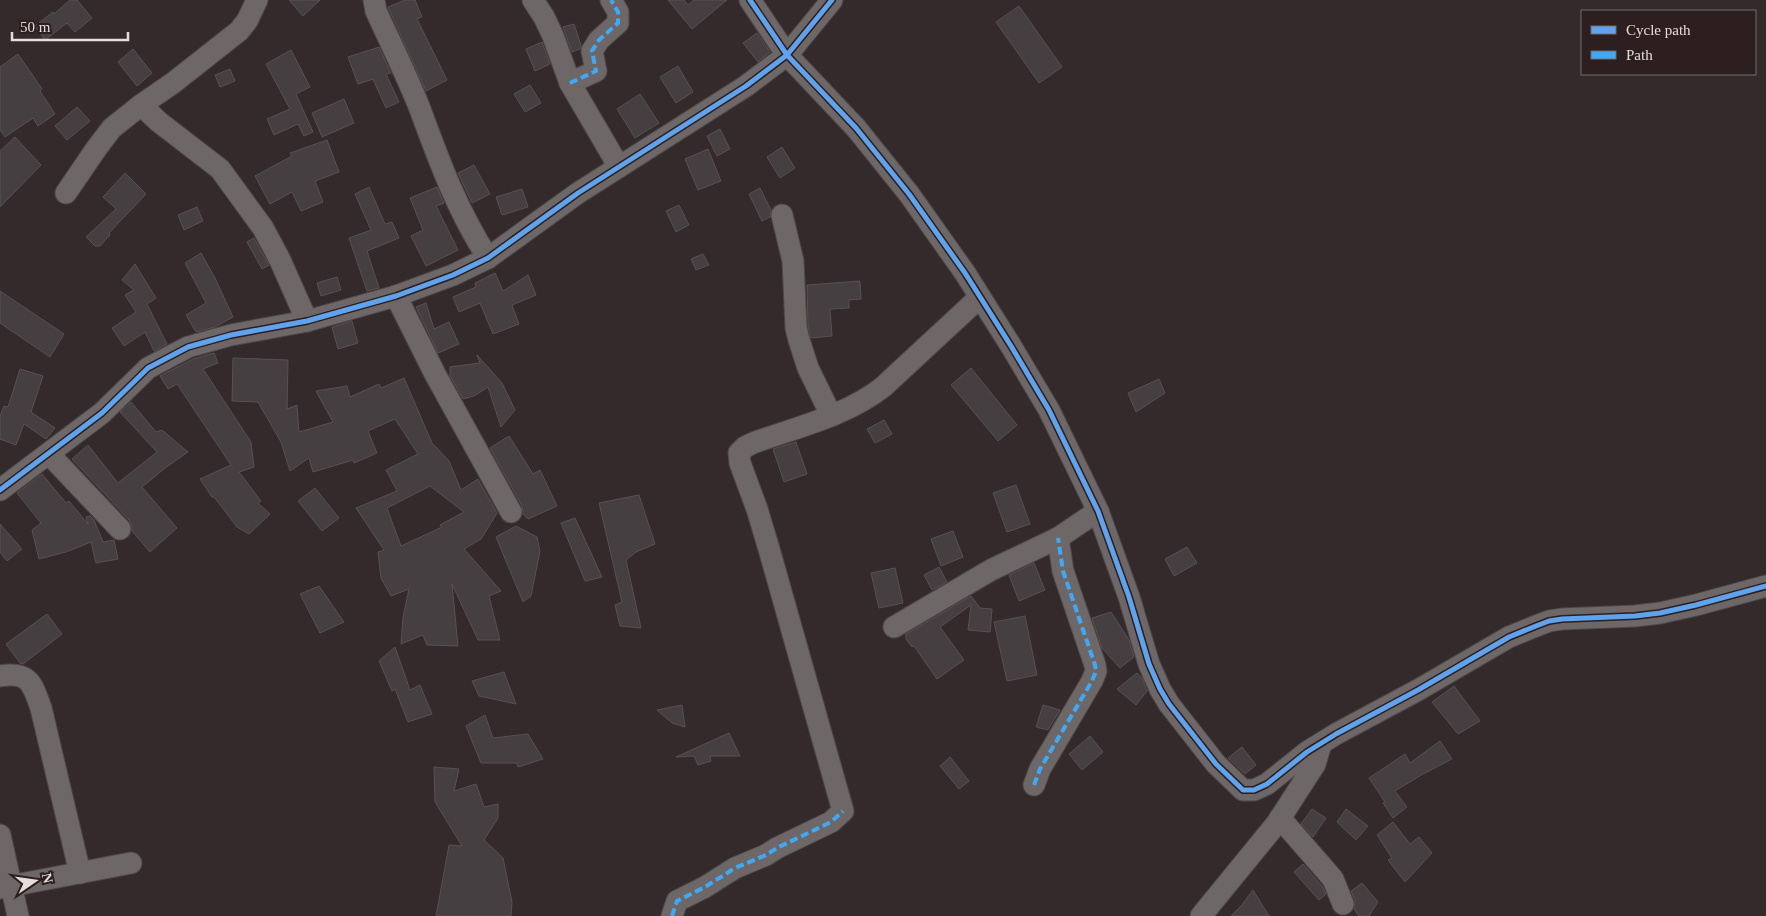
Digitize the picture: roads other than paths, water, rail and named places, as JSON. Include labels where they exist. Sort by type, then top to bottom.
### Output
[{"type":"street","points":[[66,194],[108,132],[239,31],[257,0]]},
{"type":"street","points":[[374,0],[376,11],[418,107],[443,171],[471,233],[488,258]]},
{"type":"street","points":[[533,0],[553,36],[570,83],[619,167]]},
{"type":"street","points":[[570,83],[596,71],[592,51],[599,40],[618,23],[618,12],[611,0]]},
{"type":"street","points":[[750,0],[787,55],[856,128],[886,164],[965,273],[980,297],[1049,410],[1098,511],[1129,597],[1149,664],[1160,690],[1216,764],[1243,790],[1254,790],[1267,784],[1307,752],[1336,734],[1418,690],[1509,637],[1543,623],[1562,619],[1652,614],[1696,605],[1766,586]]},
{"type":"street","points":[[0,490],[102,414],[148,368],[188,347],[231,335],[307,321],[396,296],[453,275],[488,258],[555,209],[746,86],[787,55],[832,0]]},
{"type":"street","points":[[141,105],[159,122],[220,169],[263,228],[280,260],[307,321]]},
{"type":"street","points":[[782,214],[792,256],[796,328],[808,368],[831,415]]},
{"type":"street","points":[[396,296],[435,374],[511,512]]},
{"type":"street","points":[[672,916],[677,901],[705,887],[735,868],[766,855],[831,822],[843,811],[766,541],[740,463],[739,453],[745,446],[831,415],[868,399],[883,388],[980,297]]},
{"type":"street","points":[[49,454],[120,529]]},
{"type":"street","points":[[894,627],[991,570],[1058,538],[1098,511]]},
{"type":"street","points":[[1034,785],[1040,769],[1096,672],[1063,571],[1058,538]]},
{"type":"street","points":[[0,676],[12,674],[22,676],[30,683],[36,695],[41,708],[80,873]]},
{"type":"street","points":[[1201,916],[1280,818],[1315,764],[1321,744]]},
{"type":"street","points":[[1280,818],[1333,879],[1343,904]]},
{"type":"street","points":[[0,835],[6,887],[18,916]]},
{"type":"street","points":[[6,887],[131,863]]}]
